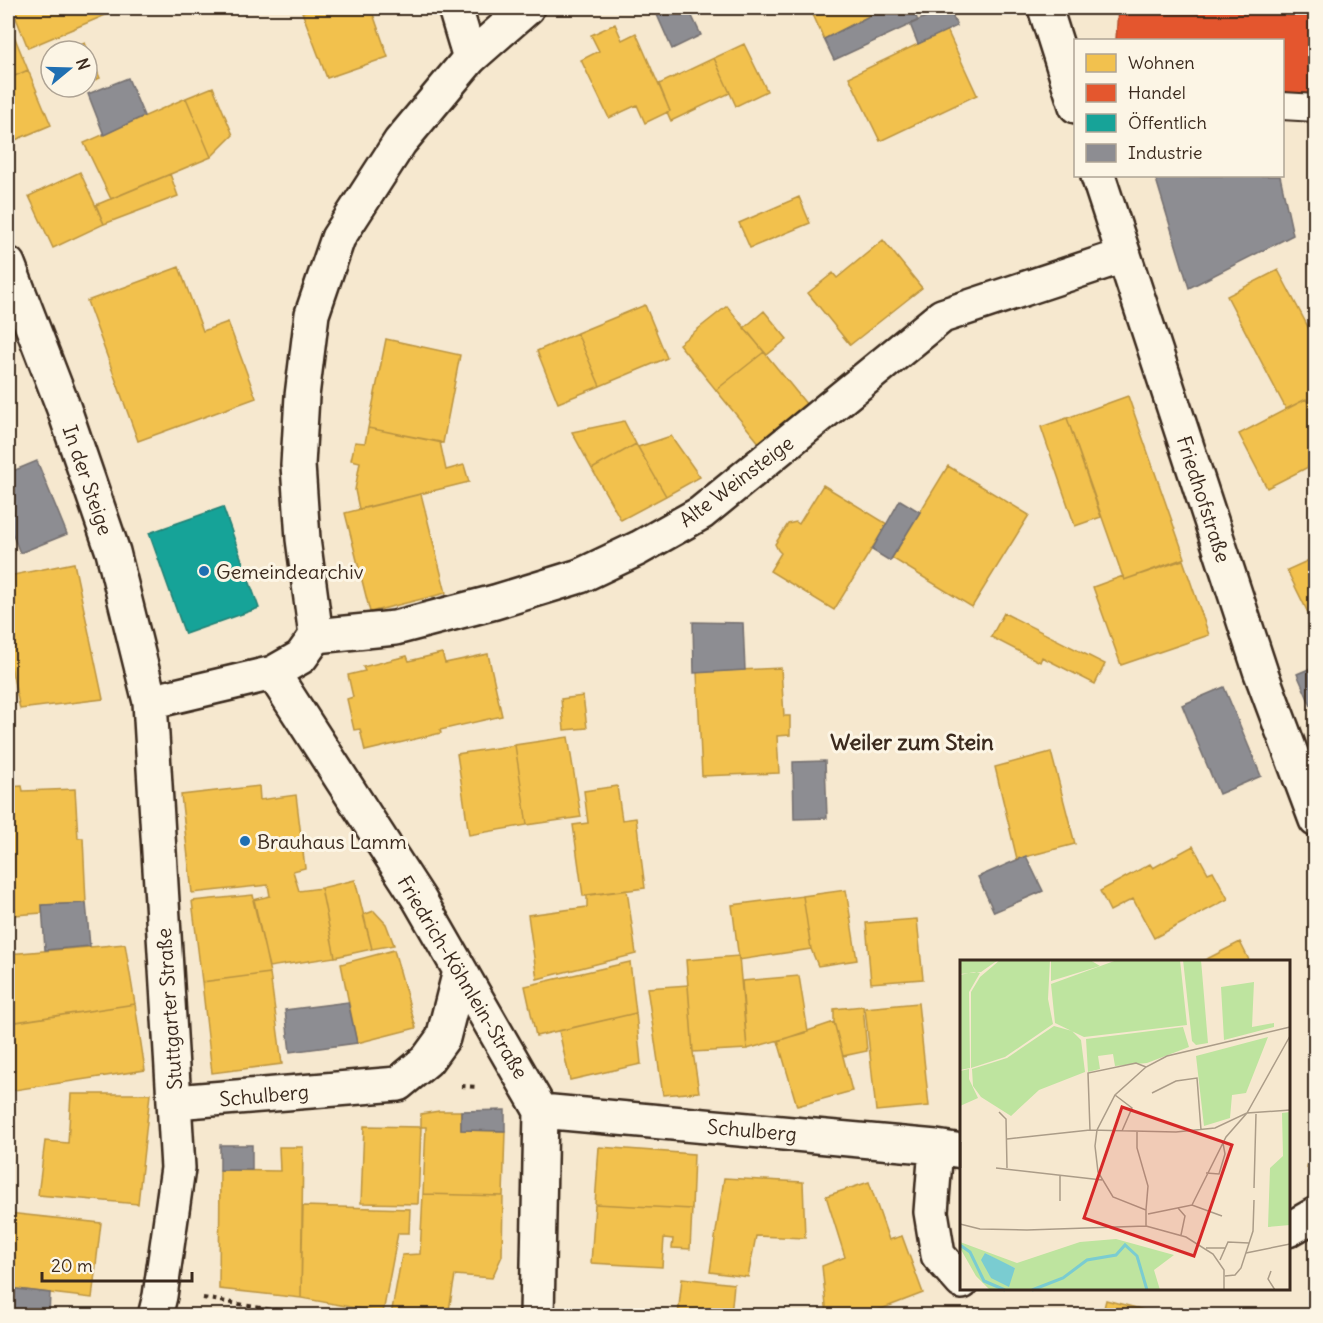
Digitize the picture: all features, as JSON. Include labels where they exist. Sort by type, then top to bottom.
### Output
[{"type":"street","points":[[455,8],[470,58]]},
{"type":"street","points":[[150,702],[273,673],[301,657],[316,636],[303,539],[298,465],[302,396],[312,314],[338,238],[400,142],[470,58],[527,8]]},
{"type":"street","points":[[1045,8],[1074,98]]},
{"type":"street","name":"Friedhofstraße","points":[[1098,177],[1261,673],[1316,820]]},
{"type":"street","name":"Alte Weinsteige","points":[[316,636],[395,628],[495,602],[580,576],[639,548],[701,513],[942,316],[1123,256]]},
{"type":"street","name":"In der Steige","points":[[8,264],[64,409],[113,552],[150,702]]},
{"type":"street","name":"Friedrich-Köhnlein-Straße","points":[[273,673],[412,890],[541,1111]]},
{"type":"street","name":"Stuttgarter Straße","points":[[150,702],[178,1168],[158,1303]]},
{"type":"street","name":"Schulberg","points":[[175,1102],[398,1084],[427,1060],[443,1038],[460,971]]},
{"type":"street","points":[[537,1316],[541,1111]]},
{"type":"street","name":"Schulberg","points":[[541,1111],[949,1149]]},
{"type":"street","points":[[949,1149],[931,1212],[938,1255],[960,1280]]},
{"type":"street","points":[[1290,1208],[1316,1213]]},
{"type":"street","points":[[1290,1229],[1316,1213]]},
{"type":"lane","points":[[1284,106],[1316,108]]},
{"type":"path","points":[[158,1303],[308,1316]]},
{"type":"building: Wohnen","points":[[12,8],[122,8],[49,39],[39,39],[39,43],[28,48]]},
{"type":"building: Wohnen","points":[[316,8],[371,8],[388,57],[327,78],[302,12]]},
{"type":"building: Wohnen","points":[[810,8],[885,8],[824,39]]},
{"type":"building: Wohnen","points":[[8,21],[28,70],[8,79]]},
{"type":"building: Wohnen","points":[[615,24],[622,40],[636,33],[670,111],[645,123],[637,105],[609,118],[581,60],[599,51],[591,35]]},
{"type":"building: Wohnen","points":[[947,30],[977,95],[880,141],[849,77]]},
{"type":"building: Wohnen","points":[[744,44],[767,91],[736,106],[714,58]]},
{"type":"building: Wohnen","points":[[714,58],[730,93],[671,121],[667,112],[670,111],[659,84]]},
{"type":"building: Wohnen","points":[[28,70],[51,125],[8,143],[8,79]]},
{"type":"building: Wohnen","points":[[213,87],[233,135],[211,157],[186,98]]},
{"type":"building: Wohnen","points":[[186,98],[211,157],[111,199],[84,143]]},
{"type":"building: Wohnen","points":[[80,172],[104,224],[53,248],[29,196]]},
{"type":"building: Wohnen","points":[[170,174],[178,196],[104,224],[96,205]]},
{"type":"building: Wohnen","points":[[799,197],[810,223],[750,248],[739,223]]},
{"type":"building: Wohnen","points":[[883,240],[922,288],[850,345],[808,293],[833,273],[837,278]]},
{"type":"building: Wohnen","points":[[179,267],[203,331],[228,322],[256,398],[138,441],[87,301]]},
{"type":"building: Wohnen","points":[[1278,270],[1316,342],[1316,418],[1306,399],[1286,409],[1227,296]]},
{"type":"building: Wohnen","points":[[645,305],[667,358],[600,386],[577,333]]},
{"type":"building: Wohnen","points":[[727,306],[764,352],[716,390],[679,344]]},
{"type":"building: Wohnen","points":[[764,311],[787,339],[767,355],[744,328]]},
{"type":"building: Wohnen","points":[[577,333],[600,386],[558,403],[537,351]]},
{"type":"building: Wohnen","points":[[386,339],[460,355],[443,443],[368,428]]},
{"type":"building: Wohnen","points":[[764,352],[807,405],[760,444],[716,390]]},
{"type":"building: Wohnen","points":[[1128,396],[1185,558],[1124,580],[1067,418]]},
{"type":"building: Wohnen","points":[[1306,399],[1316,418],[1316,463],[1267,488],[1239,434]]},
{"type":"building: Wohnen","points":[[1067,418],[1101,517],[1075,526],[1041,427]]},
{"type":"building: Wohnen","points":[[624,421],[636,444],[592,469],[572,432]]},
{"type":"building: Wohnen","points":[[368,428],[440,442],[446,470],[464,465],[469,482],[359,509],[355,490],[360,462],[351,460],[355,442],[365,443]]},
{"type":"building: Wohnen","points":[[671,436],[700,477],[666,496],[638,447]]},
{"type":"building: Wohnen","points":[[636,444],[666,496],[621,520],[592,469]]},
{"type":"building: Wohnen","points":[[948,466],[1029,515],[972,607],[892,558]]},
{"type":"building: Wohnen","points":[[823,485],[887,524],[834,610],[770,571],[781,553],[775,544],[788,524],[796,522],[799,524]]},
{"type":"building: Wohnen","points":[[421,494],[446,593],[370,612],[345,513]]},
{"type":"building: Wohnen","points":[[1316,557],[1316,629],[1287,570]]},
{"type":"building: Wohnen","points":[[1183,560],[1209,635],[1121,665],[1093,587],[1123,576],[1124,580]]},
{"type":"building: Wohnen","points":[[74,563],[103,699],[20,709],[8,653],[8,576]]},
{"type":"building: Wohnen","points":[[1004,613],[1105,664],[1095,684],[1042,657],[1040,662],[991,637]]},
{"type":"building: Wohnen","points":[[442,653],[445,663],[488,654],[502,716],[365,751],[360,729],[354,730],[347,699],[353,697],[348,675],[365,671],[363,667],[407,656],[409,661]]},
{"type":"building: Wohnen","points":[[781,668],[784,716],[790,716],[790,735],[777,736],[779,773],[702,776],[697,672]]},
{"type":"building: Wohnen","points":[[583,696],[587,728],[564,730],[561,699]]},
{"type":"building: Wohnen","points":[[568,737],[581,817],[527,825],[515,745]]},
{"type":"building: Wohnen","points":[[515,745],[527,825],[469,835],[457,754]]},
{"type":"building: Wohnen","points":[[1051,752],[1075,844],[1017,859],[995,767]]},
{"type":"building: Wohnen","points":[[22,786],[23,791],[75,789],[78,838],[83,838],[86,903],[42,905],[42,913],[15,915],[15,908],[8,908],[8,787]]},
{"type":"building: Wohnen","points":[[259,786],[260,800],[296,795],[305,868],[293,871],[299,891],[321,888],[335,957],[269,967],[253,900],[270,896],[268,885],[192,893],[181,795]]},
{"type":"building: Wohnen","points":[[617,786],[622,820],[636,818],[645,888],[583,896],[573,825],[588,823],[584,791]]},
{"type":"building: Wohnen","points":[[1193,846],[1208,873],[1213,871],[1228,899],[1154,938],[1133,899],[1110,911],[1100,891],[1150,864],[1153,868]]},
{"type":"building: Wohnen","points":[[355,880],[372,949],[335,957],[321,888]]},
{"type":"building: Wohnen","points":[[627,890],[636,954],[537,979],[528,915],[587,907],[587,895]]},
{"type":"building: Wohnen","points":[[846,890],[857,960],[818,966],[811,949],[803,896]]},
{"type":"building: Wohnen","points":[[253,895],[270,973],[202,982],[192,901]]},
{"type":"building: Wohnen","points":[[803,896],[811,949],[739,960],[732,905]]},
{"type":"building: Wohnen","points":[[374,911],[386,924],[394,945],[372,949],[363,915]]},
{"type":"building: Wohnen","points":[[917,919],[923,979],[871,983],[866,923]]},
{"type":"building: Wohnen","points":[[1240,942],[1249,960],[1205,960]]},
{"type":"building: Wohnen","points":[[125,944],[135,1004],[8,1023],[8,954]]},
{"type":"building: Wohnen","points":[[394,950],[416,1028],[357,1043],[341,964]]},
{"type":"building: Wohnen","points":[[739,956],[747,1049],[693,1052],[686,960]]},
{"type":"building: Wohnen","points":[[630,962],[636,1013],[536,1036],[525,986]]},
{"type":"building: Wohnen","points":[[270,973],[282,1064],[212,1073],[202,982]]},
{"type":"building: Wohnen","points":[[799,976],[808,1032],[747,1049],[742,981]]},
{"type":"building: Wohnen","points":[[688,985],[693,1052],[699,1092],[663,1095],[647,988]]},
{"type":"building: Wohnen","points":[[918,1003],[929,1106],[876,1111],[865,1008]]},
{"type":"building: Wohnen","points":[[135,1004],[145,1070],[8,1091],[8,1049],[13,1048],[10,1023]]},
{"type":"building: Wohnen","points":[[863,1006],[867,1051],[843,1056],[834,1022],[834,1009]]},
{"type":"building: Wohnen","points":[[636,1013],[641,1064],[570,1080],[559,1031]]},
{"type":"building: Wohnen","points":[[834,1022],[852,1091],[797,1106],[778,1041]]},
{"type":"building: Wohnen","points":[[71,1094],[150,1094],[138,1204],[38,1195],[45,1141],[68,1143]]},
{"type":"building: Wohnen","points":[[461,1111],[461,1130],[505,1131],[503,1196],[423,1194],[426,1127],[421,1127],[421,1114]]},
{"type":"building: Wohnen","points":[[1316,1120],[1316,1170],[1307,1168]]},
{"type":"building: Wohnen","points":[[364,1126],[421,1127],[418,1204],[361,1203]]},
{"type":"building: Wohnen","points":[[279,1147],[303,1147],[301,1298],[219,1289],[220,1170],[280,1171]]},
{"type":"building: Wohnen","points":[[599,1147],[694,1154],[692,1209],[595,1204]]},
{"type":"building: Wohnen","points":[[724,1178],[803,1182],[805,1238],[756,1236],[748,1277],[710,1272]]},
{"type":"building: Wohnen","points":[[869,1182],[889,1240],[902,1236],[923,1293],[863,1316],[827,1316],[822,1266],[845,1257],[826,1196]]},
{"type":"building: Wohnen","points":[[423,1194],[503,1196],[502,1256],[492,1278],[455,1275],[448,1316],[391,1315],[402,1255],[420,1254]]},
{"type":"building: Wohnen","points":[[595,1204],[692,1209],[690,1249],[672,1248],[673,1239],[664,1238],[662,1267],[591,1263]]},
{"type":"building: Wohnen","points":[[303,1206],[410,1209],[409,1233],[398,1233],[383,1313],[301,1298]]},
{"type":"building: Wohnen","points":[[8,1213],[101,1223],[92,1298],[8,1288]]},
{"type":"building: Wohnen","points":[[682,1278],[734,1284],[731,1316],[678,1316]]},
{"type":"building: Wohnen","points":[[1106,1300],[1163,1315],[1102,1316]]},
{"type":"building: Handel","points":[[1118,8],[1316,8],[1316,88],[1309,88],[1309,93],[1303,97],[1287,96],[1284,94],[1284,39],[1116,39]]},
{"type":"building: Öffentlich","name":"Gemeindearchiv","points":[[223,507],[259,608],[185,634],[149,533]]},
{"type":"building: Industrie","points":[[654,8],[688,8],[701,35],[672,49]]},
{"type":"building: Industrie","points":[[885,8],[912,8],[918,21],[834,60],[824,39]]},
{"type":"building: Industrie","points":[[949,8],[957,26],[918,44],[910,24]]},
{"type":"building: Industrie","points":[[128,78],[144,116],[104,135],[90,99],[99,99],[99,90]]},
{"type":"building: Industrie","points":[[1155,177],[1280,177],[1293,235],[1189,288]]},
{"type":"building: Industrie","points":[[37,461],[67,534],[20,553],[8,523],[8,473]]},
{"type":"building: Industrie","points":[[900,500],[920,512],[890,561],[872,550]]},
{"type":"building: Industrie","points":[[693,622],[743,623],[745,670],[694,673]]},
{"type":"building: Industrie","points":[[1316,666],[1316,715],[1315,715],[1297,674]]},
{"type":"building: Industrie","points":[[1224,687],[1261,776],[1219,794],[1182,705]]},
{"type":"building: Industrie","points":[[825,761],[827,818],[794,819],[793,762]]},
{"type":"building: Industrie","points":[[1026,856],[1043,891],[994,912],[978,877]]},
{"type":"building: Industrie","points":[[86,903],[90,946],[45,950],[42,905]]},
{"type":"building: Industrie","points":[[348,1002],[357,1043],[290,1052],[285,1010]]},
{"type":"building: Industrie","points":[[505,1110],[505,1131],[461,1130],[461,1111]]},
{"type":"building: Industrie","points":[[220,1145],[252,1145],[252,1170],[220,1170]]},
{"type":"building: Industrie","points":[[8,1288],[50,1293],[49,1316],[8,1316]]},
{"type":"place","name":"Gemeindearchiv","points":[[204,571]]},
{"type":"place","name":"Brauhaus Lamm","points":[[245,841]]},
{"type":"district","name":"Weiler zum Stein","points":[[912,742]]}]
